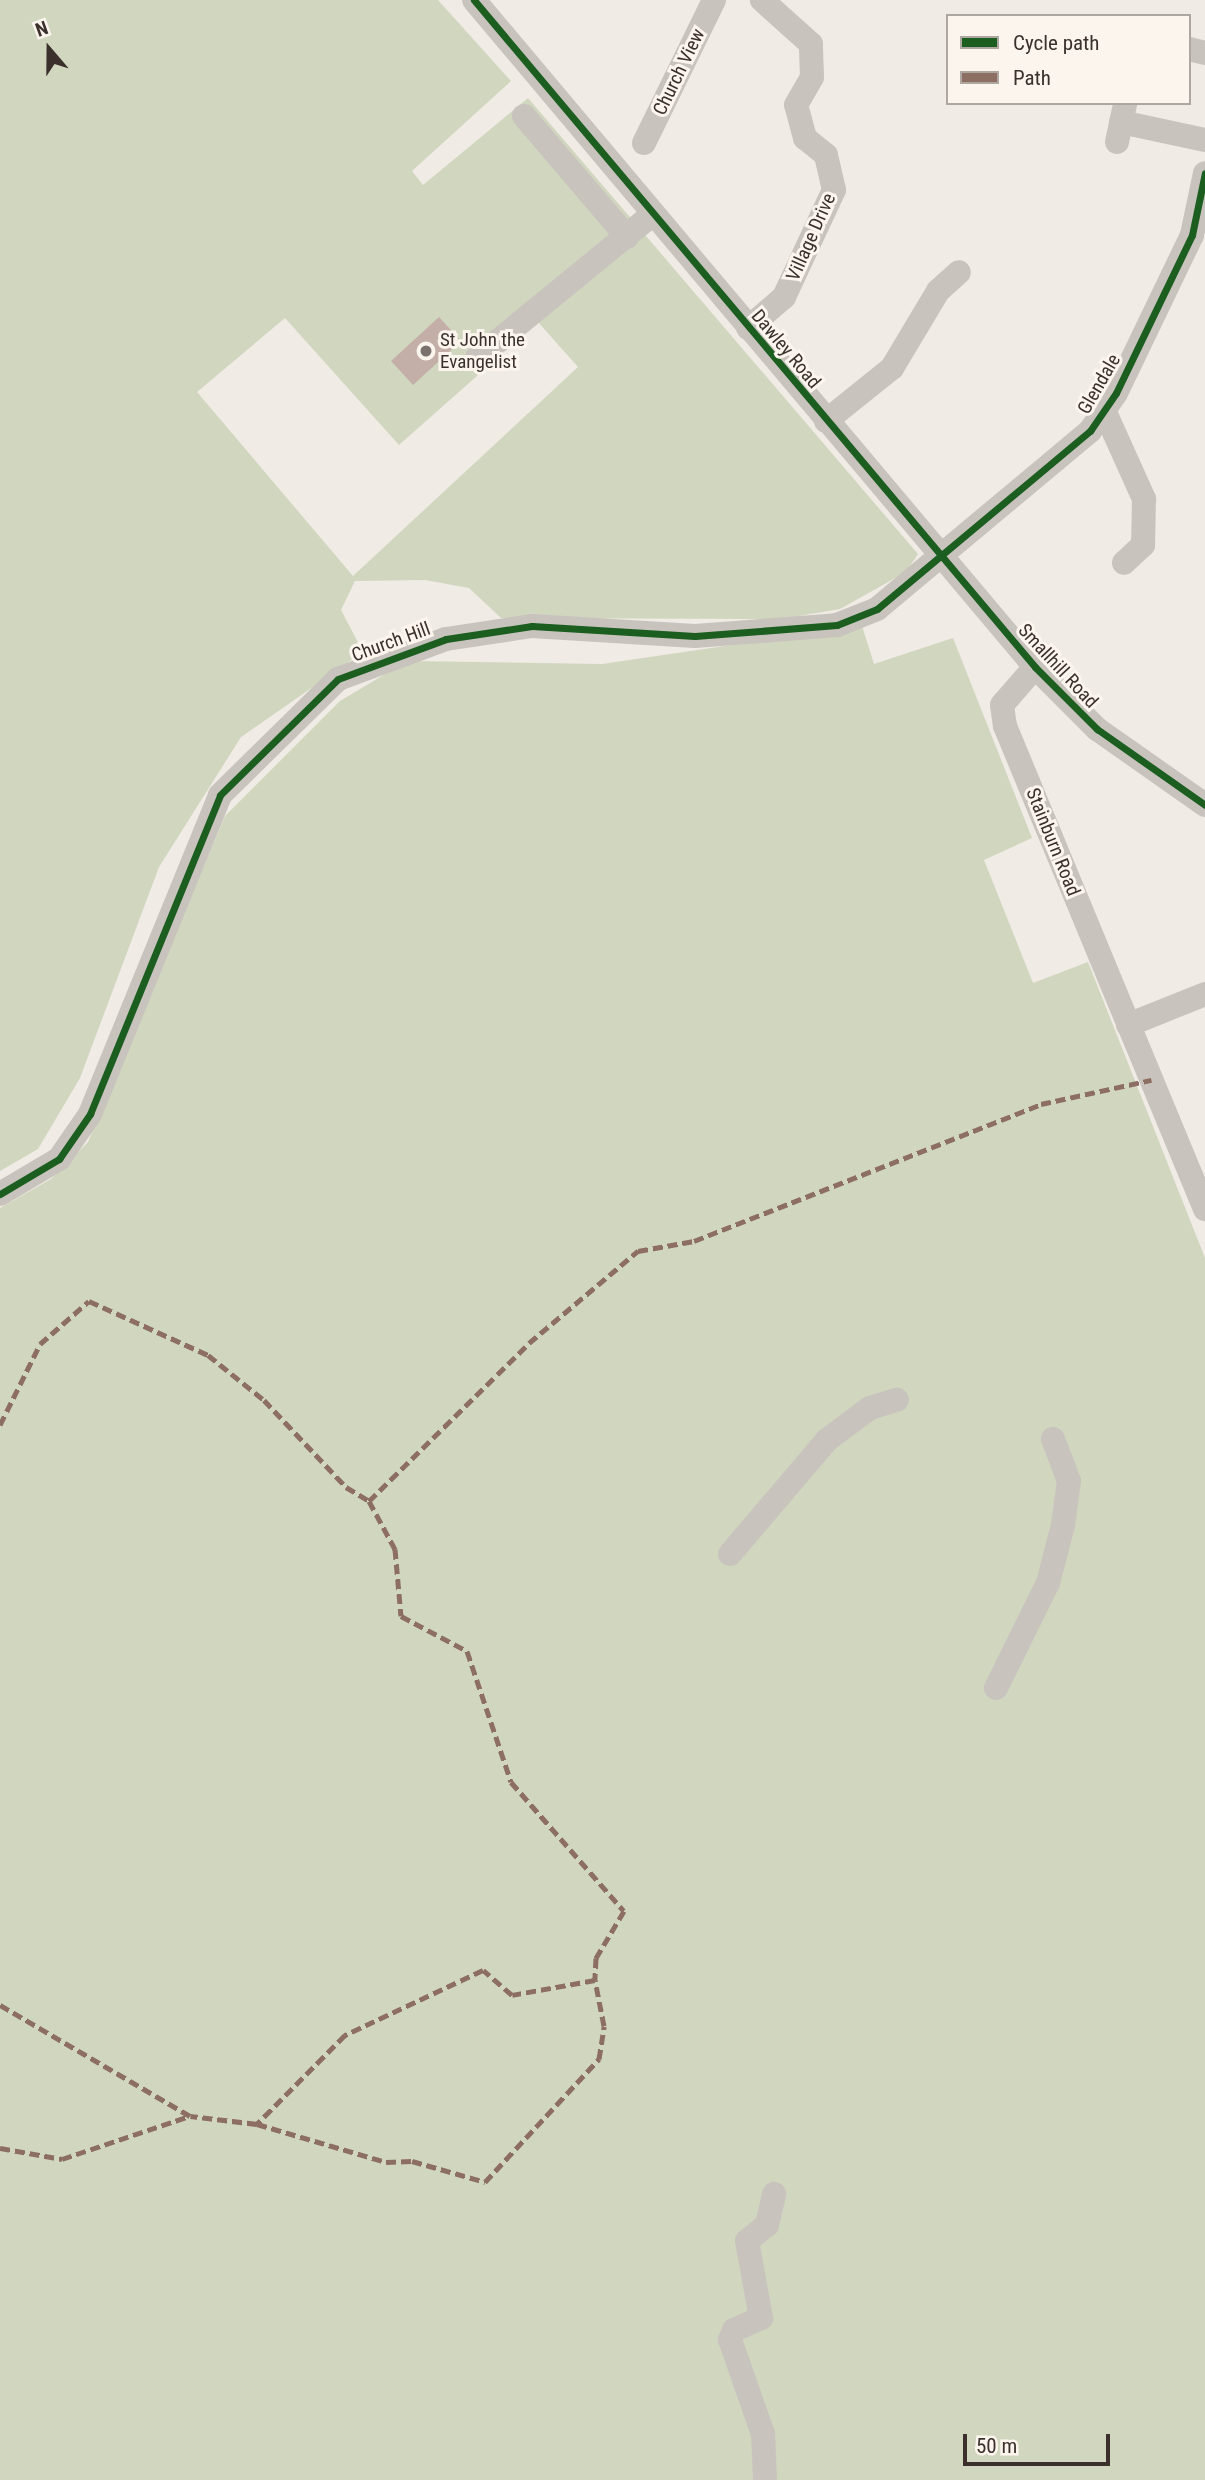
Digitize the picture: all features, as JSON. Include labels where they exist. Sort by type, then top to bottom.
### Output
[{"type":"street","name":"Dawley Road","points":[[474,0],[940,556]]},
{"type":"street","name":"Church View","points":[[644,143],[713,0]]},
{"type":"street","name":"Village Drive","points":[[748,328],[784,297],[834,190],[826,155],[805,138],[796,105],[812,77],[811,44],[762,0]]},
{"type":"street","points":[[524,116],[627,237]]},
{"type":"street","points":[[1121,122],[1205,140]]},
{"type":"street","name":"Glendale","points":[[940,556],[1061,457],[1104,410],[1192,235],[1205,173]]},
{"type":"street","points":[[477,358],[652,215]]},
{"type":"street","points":[[826,421],[892,368],[938,291],[959,272]]},
{"type":"street","points":[[1104,410],[1144,499],[1143,545],[1124,563]]},
{"type":"street","name":"Smallhill Road","points":[[940,556],[1035,667],[1097,729],[1167,783],[1205,805]]},
{"type":"street","name":"Church Hill","points":[[0,1194],[59,1159],[90,1114],[220,795],[338,679],[446,639],[532,626],[695,636],[837,625],[877,609],[940,556]]},
{"type":"street","name":"Stainburn Road","points":[[1035,667],[1003,705],[1005,726],[1205,1209]]},
{"type":"street","points":[[1128,1024],[1205,994]]},
{"type":"street","points":[[730,1554],[827,1440],[870,1408],[897,1400]]},
{"type":"street","points":[[996,1688],[1048,1583],[1063,1525],[1069,1481],[1053,1439]]},
{"type":"street","points":[[765,2479],[763,2434],[730,2340],[734,2330],[761,2318],[747,2241],[767,2225],[774,2194]]},
{"type":"green space","points":[[0,0],[438,0],[511,81],[412,171],[423,185],[528,98],[918,554],[906,572],[840,609],[781,619],[501,618],[469,588],[425,580],[355,581],[341,610],[363,652],[241,737],[159,867],[80,1078],[38,1149],[0,1171]],"holes":[[[285,318],[399,445],[538,322],[578,367],[353,576],[197,392]]]},
{"type":"green space","points":[[862,626],[874,664],[953,638],[1032,838],[984,860],[1033,983],[1088,962],[1205,1258],[1205,2480],[0,2480],[0,1208],[51,1179],[88,1142],[225,816],[340,701],[407,661],[602,664]]},
{"type":"building","name":"St John the Evangelist","points":[[439,317],[461,341],[413,385],[391,361]]},
{"type":"marked path","points":[[369,1501],[529,1343],[638,1251],[694,1241],[1041,1104],[1151,1080]]},
{"type":"marked path","points":[[0,1425],[40,1344],[89,1301],[208,1355],[264,1400],[346,1487],[369,1501],[395,1549],[401,1616],[467,1651],[511,1782],[624,1911],[596,1958],[595,1980],[512,1995],[483,1970],[345,2035],[257,2124],[190,2116],[0,2005]]},
{"type":"marked path","points":[[257,2124],[386,2162],[412,2161],[485,2182],[599,2059],[604,2026],[595,1980]]},
{"type":"marked path","points":[[0,2148],[62,2159],[190,2116]]},
{"type":"cycle path","points":[[474,0],[1035,667],[1097,729],[1205,805]]},
{"type":"cycle path","points":[[0,1194],[59,1159],[90,1114],[220,795],[338,679],[446,639],[532,626],[695,636],[837,625],[877,609],[1090,431],[1116,393],[1192,235],[1205,173]]},
{"type":"place","name":"St John the Evangelist","points":[[426,351]]}]
